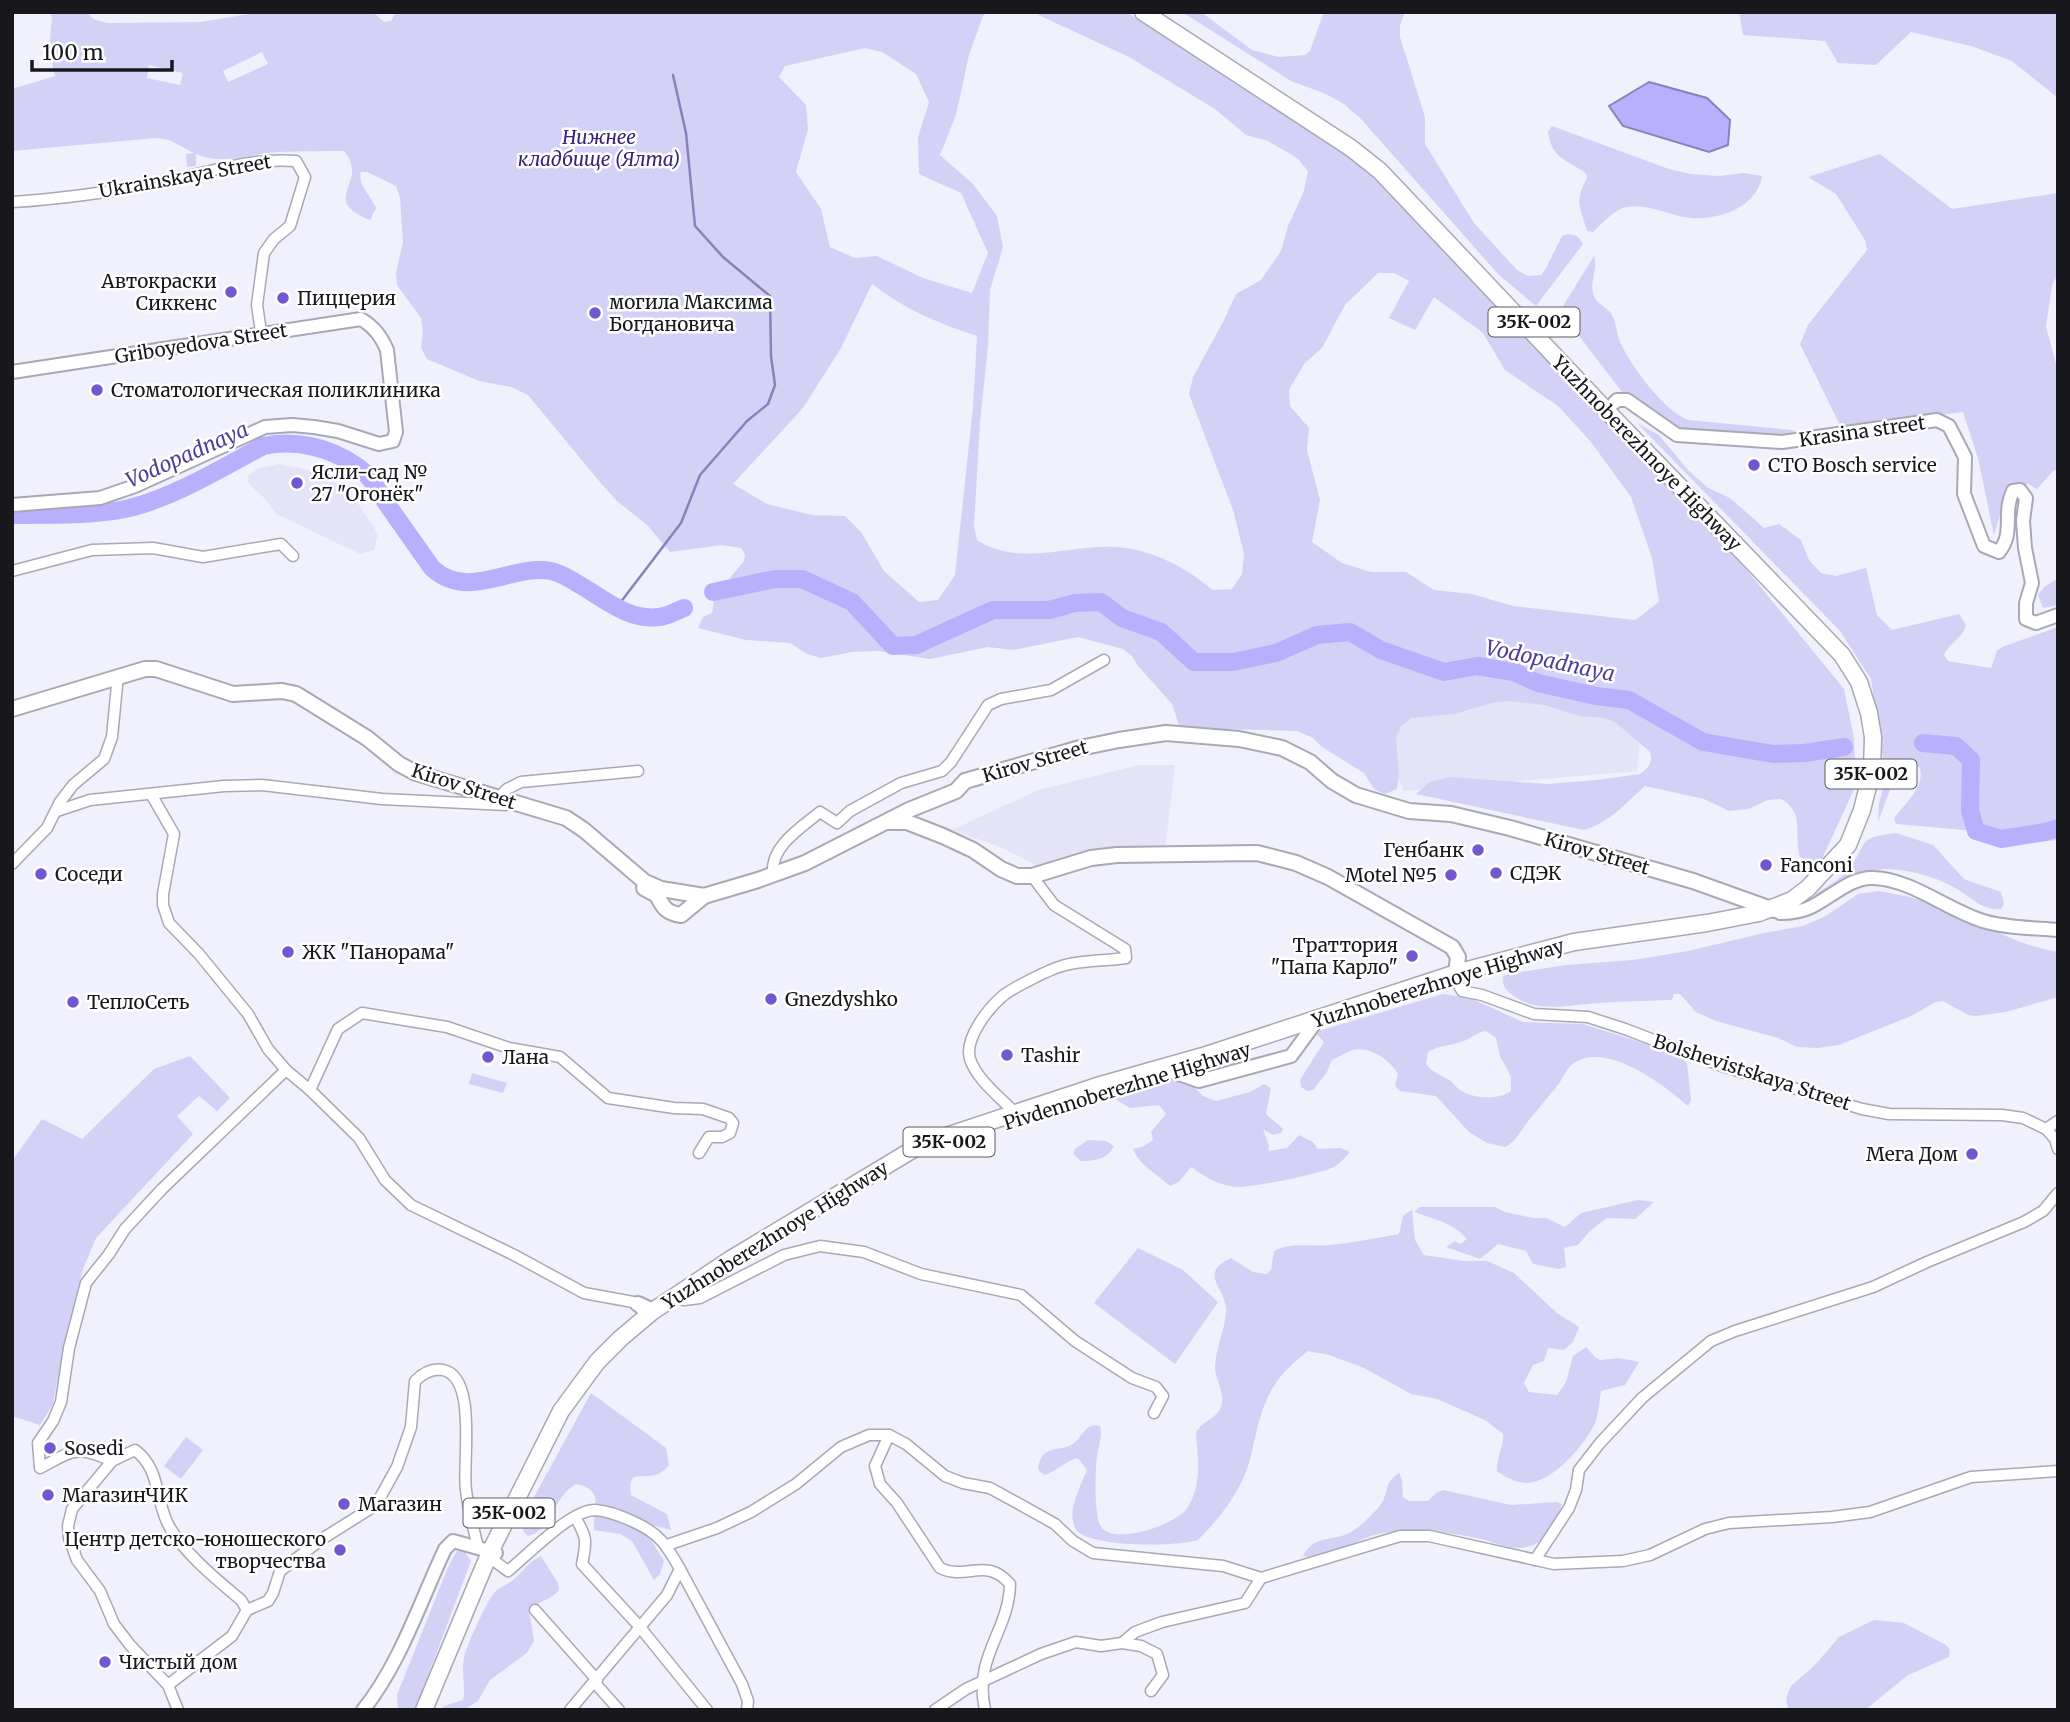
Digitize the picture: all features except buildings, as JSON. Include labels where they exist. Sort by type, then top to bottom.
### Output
[{"type":"highway","name":"Yuzhnoberezhnoye Highway","points":[[424,1710],[490,1553],[561,1411],[597,1362],[621,1338],[642,1309],[731,1259],[922,1144],[1097,1086],[1458,982],[1574,942],[1777,912],[1808,888],[1848,845],[1862,810],[1872,770],[1873,737],[1859,682],[1842,655],[1546,336],[1380,171],[1350,148],[1143,12]]},
{"type":"highway","name":"Yuzhnoberezhnoye Highway","points":[[1160,12],[1359,142],[1389,166],[1451,241]]},
{"type":"highway","name":"Yuzhnoberezhnoye Highway","points":[[1313,1026],[1565,950],[1702,930],[1777,912],[1799,903],[1832,871],[1853,844],[1873,786],[1878,750],[1874,714],[1862,681],[1843,649],[1609,406]]},
{"type":"highway","name":"Pivdennoberezhne Highway","points":[[490,1553],[560,1426],[594,1376],[624,1343],[727,1270],[927,1149],[1313,1026]]},
{"type":"highway","name":"Yuzhnoberezhnoye Highway","points":[[435,1704],[490,1553]]},
{"type":"main road","name":"Kirov Street","points":[[12,709],[145,669],[156,669],[233,694],[282,691],[296,694],[367,738],[399,764],[416,773],[564,822],[643,888],[704,896]]},
{"type":"main road","name":"Kirov Street","points":[[659,892],[662,907],[681,915],[704,896],[805,863],[884,822],[956,791],[965,781],[1080,748],[1166,733],[1239,739],[1282,748],[1310,762],[1332,781],[1356,795],[1409,811],[1451,814],[1510,828],[1693,881],[1777,912]]},
{"type":"main road","points":[[884,822],[907,822],[943,836],[973,849],[1017,876],[1032,876],[1091,858],[1117,855],[1257,853],[1296,863],[1328,877],[1452,947],[1458,957],[1458,982]]},
{"type":"street","name":"Ukrainskaya Street","points":[[12,202],[159,183],[249,162],[273,159],[296,161],[305,177],[293,215],[289,226],[274,239],[264,253],[257,305],[261,332]]},
{"type":"street","name":"Griboyedova Street","points":[[12,372],[261,332],[361,319],[372,325],[382,338],[389,366],[396,432],[393,441],[379,444],[338,431],[314,427],[265,427],[135,486],[100,498],[12,505]]},
{"type":"street","name":"Krasina street","points":[[1609,406],[1617,400],[1627,400],[1677,435],[1782,442],[1937,420],[1949,426],[1965,457],[1964,494],[1984,546],[1999,552],[2007,542],[2008,501],[2014,491],[2020,490],[2026,498],[2023,521],[2032,583],[2026,603],[2026,619],[2036,623],[2058,615]]},
{"type":"street","points":[[12,571],[92,550],[153,548],[203,557],[281,544],[293,556]]},
{"type":"street","points":[[773,874],[776,855],[789,838],[820,812],[836,823],[850,811],[901,783],[942,771],[951,762],[988,705],[1001,699],[1051,690],[1104,660]]},
{"type":"street","points":[[12,864],[47,828],[73,785],[104,759],[110,748],[118,675]]},
{"type":"street","points":[[57,811],[90,800],[224,786],[262,785],[382,799],[506,801],[507,789],[521,782],[638,771]]},
{"type":"street","points":[[943,836],[924,822],[922,816],[924,810],[956,791]]},
{"type":"street","points":[[151,794],[174,834],[163,894],[163,905],[169,923],[199,954],[248,1014],[268,1049],[286,1070],[359,1138],[385,1180],[411,1205],[514,1255],[584,1293],[642,1309]]},
{"type":"street","points":[[1015,1113],[971,1063],[968,1051],[970,1038],[980,1023],[1003,996],[1062,965],[1126,958],[1125,949],[1054,905],[1032,876]]},
{"type":"street","points":[[1777,912],[1810,908],[1855,881],[1871,877],[1917,891],[1983,921],[2058,930]]},
{"type":"street","name":"Bolshevistskaya Street","points":[[1458,982],[1482,995],[1535,1014],[1588,1017],[1722,1066],[1862,1109],[1889,1114],[2002,1115],[2023,1118],[2046,1129]]},
{"type":"street","points":[[310,1090],[338,1029],[362,1013],[410,1020],[447,1027],[509,1048],[560,1058],[608,1098],[674,1108],[704,1109],[729,1118],[733,1123],[730,1133],[722,1137],[709,1137],[699,1153]]},
{"type":"street","points":[[112,1461],[87,1450],[72,1451],[40,1468],[38,1443],[61,1402],[69,1348],[86,1283],[125,1229],[162,1189],[286,1070]]},
{"type":"street","points":[[2058,1121],[2046,1129],[2055,1139],[2058,1149]]},
{"type":"street","points":[[1535,1560],[1570,1508],[1579,1470],[1600,1443],[1642,1398],[1711,1341],[1873,1287],[2024,1222],[2043,1211],[2058,1193]]},
{"type":"street","points":[[684,1300],[700,1298],[784,1255],[820,1246],[864,1252],[921,1274],[1021,1295],[1074,1341],[1132,1378],[1156,1387],[1163,1396],[1154,1413]]},
{"type":"street","points":[[167,1685],[232,1636],[247,1610],[268,1601],[280,1571],[322,1539],[376,1505],[397,1467],[411,1427],[415,1381],[423,1373],[444,1370],[453,1375],[463,1394],[465,1488],[490,1553],[508,1571],[551,1533],[575,1517],[594,1510],[626,1518],[650,1529],[667,1545],[742,1684],[748,1701],[747,1710]]},
{"type":"street","points":[[667,1545],[717,1528],[751,1512],[796,1483],[841,1447],[869,1435],[889,1436],[906,1444],[945,1476],[989,1488],[1055,1524],[1073,1541],[1093,1553],[1223,1566],[1261,1578],[1400,1536],[1429,1535],[1535,1560],[1567,1564],[1623,1561],[1650,1555],[1705,1529],[1729,1523],[1870,1512],[1970,1477],[2058,1471]]},
{"type":"street","points":[[889,1436],[875,1466],[880,1484],[897,1503],[940,1568],[950,1573],[988,1569],[1002,1574],[1010,1584],[1009,1601],[984,1665],[982,1682],[985,1710]]},
{"type":"street","points":[[178,1710],[167,1685],[114,1624],[100,1591],[77,1560],[69,1538],[68,1526],[72,1509],[112,1461],[135,1450],[147,1459],[166,1521],[180,1543],[241,1600],[247,1610]]},
{"type":"street","points":[[575,1517],[585,1534],[582,1564],[639,1626],[708,1710]]},
{"type":"street","points":[[363,1710],[377,1693],[445,1549],[453,1541],[490,1553]]},
{"type":"street","points":[[570,1710],[667,1595],[680,1569]]},
{"type":"street","points":[[1122,1643],[1135,1632],[1162,1622],[1245,1603],[1261,1578]]},
{"type":"street","points":[[535,1610],[619,1710]]},
{"type":"street","points":[[935,1710],[966,1689],[1065,1644],[1076,1642],[1101,1646],[1122,1643],[1141,1646],[1157,1654],[1163,1675],[1151,1690]]},
{"type":"shaded area","points":[[1649,82],[1707,98],[1730,120],[1728,145],[1709,152],[1623,126],[1609,106]]},
{"type":"shaded area","points":[[278,464],[324,473],[355,499],[378,534],[374,550],[360,554],[276,514],[248,483],[248,476],[257,469]]},
{"type":"shaded area","points":[[1539,695],[1641,729],[1637,771],[1404,791],[1369,711]]},
{"type":"shaded area","points":[[1138,765],[1175,765],[1165,850],[1100,852],[1037,866],[1005,849],[952,830],[1038,790]]},
{"type":"green space","name":"Нижнее кладбище (Ялта)","points":[[49,12],[87,12],[93,19],[107,23],[201,22],[260,12],[373,12],[384,22],[391,21],[396,12],[987,12],[983,16],[969,55],[956,115],[940,155],[973,184],[997,216],[1003,247],[990,290],[974,526],[977,540],[993,548],[1027,554],[1098,547],[1129,548],[1167,561],[1213,590],[1232,589],[1242,574],[1244,554],[1233,510],[1189,394],[1193,377],[1236,294],[1261,280],[1281,251],[1288,226],[1304,191],[1308,171],[1297,158],[1268,141],[1246,135],[1215,109],[1129,57],[1032,12],[1126,12],[1352,155],[1727,546],[1844,689],[1854,738],[1856,785],[1822,859],[1811,862],[1800,857],[1794,811],[1781,799],[1768,800],[1748,809],[1729,811],[1704,799],[1645,786],[1609,817],[1584,830],[1416,794],[1430,782],[1449,777],[1548,784],[1640,774],[1650,764],[1650,752],[1616,723],[1605,718],[1580,716],[1544,705],[1510,701],[1491,703],[1454,714],[1411,718],[1401,726],[1396,737],[1399,777],[1397,789],[1385,794],[1374,789],[1364,773],[1322,747],[1313,738],[1297,731],[1180,728],[1172,704],[1132,656],[1123,649],[1078,637],[1013,650],[988,647],[930,659],[878,651],[852,652],[821,658],[807,654],[790,643],[746,640],[698,628],[703,617],[712,613],[715,596],[744,561],[745,554],[741,548],[722,545],[670,552],[648,526],[617,501],[528,395],[511,387],[479,381],[427,359],[421,348],[421,318],[397,285],[396,273],[403,242],[400,198],[396,186],[367,172],[361,172],[363,186],[376,208],[370,220],[347,205],[346,197],[352,172],[351,162],[344,151],[278,152],[226,159],[196,154],[196,166],[187,167],[186,154],[194,153],[169,140],[157,138],[12,151],[12,89],[55,76],[49,49],[52,17]],"holes":[[[865,48],[882,52],[916,74],[929,102],[918,137],[919,174],[961,193],[988,253],[972,293],[923,278],[877,256],[855,258],[830,247],[821,209],[796,172],[808,129],[806,105],[779,77],[785,66]],[[262,52],[268,64],[228,82],[223,71]],[[149,65],[183,73],[180,85],[147,78]],[[1378,273],[1394,273],[1409,281],[1389,318],[1415,330],[1434,297],[1483,333],[1505,370],[1558,406],[1591,442],[1631,497],[1652,558],[1659,602],[1635,620],[1513,606],[1472,594],[1434,590],[1406,572],[1371,572],[1342,563],[1312,542],[1320,500],[1307,450],[1309,428],[1290,406],[1289,390],[1304,364],[1322,348],[1345,305]],[[872,284],[922,315],[977,336],[973,407],[955,575],[938,600],[919,602],[884,571],[861,532],[845,516],[812,515],[767,504],[733,484],[803,408],[841,348]]]},
{"type":"green space","points":[[1182,12],[1201,12],[1252,50],[1279,57],[1305,55],[1310,51],[1324,12],[1405,12],[1400,25],[1400,37],[1425,117],[1425,144],[1474,223],[1517,270],[1528,276],[1541,275],[1562,236],[1574,235],[1583,244],[1536,306],[1498,274],[1362,120],[1344,104],[1291,81]]},
{"type":"green space","points":[[1739,12],[2058,12],[2058,98],[2012,61],[1971,46],[1911,32],[1876,65],[1838,63],[1825,41],[1743,35]]},
{"type":"green space","points":[[1552,126],[1669,169],[1691,174],[1718,176],[1744,173],[1762,176],[1753,196],[1725,214],[1691,218],[1635,206],[1622,208],[1593,232],[1587,231],[1579,199],[1587,178],[1586,173],[1556,153],[1548,131]]},
{"type":"green space","points":[[1880,154],[1952,209],[2058,193],[2058,273],[2052,286],[2046,327],[2058,371],[2058,469],[2037,489],[2028,484],[2008,488],[1994,535],[1978,458],[1963,412],[1841,427],[1800,344],[1808,325],[1867,250],[1865,240],[1836,194],[1808,177]]},
{"type":"green space","points":[[1594,256],[1592,288],[1595,298],[1611,313],[1626,353],[1659,398],[1688,420],[1792,430],[1797,432],[1795,438],[1679,428],[1622,392],[1560,311]]},
{"type":"green space","points":[[1637,423],[1659,435],[1688,470],[1708,488],[1730,498],[1764,528],[1779,524],[1801,540],[1809,560],[1821,573],[1836,576],[1866,568],[1877,615],[1892,630],[1959,614],[1966,625],[1944,655],[1948,661],[1991,668],[1997,651],[2002,647],[2058,627],[2058,840],[1896,824],[1894,818],[1920,782],[1920,768],[1915,764],[1908,765],[1894,779],[1878,822],[1879,803],[1886,778],[1871,679],[1840,631]]},
{"type":"green space","points":[[2058,578],[2058,605],[2043,608],[2038,595],[2044,587]]},
{"type":"green space","points":[[1896,833],[1933,845],[1964,879],[2001,892],[2004,904],[2001,909],[1983,906],[1936,879],[1885,869],[1862,873],[1814,900],[1816,894],[1847,871],[1868,840]]},
{"type":"green space","points":[[1879,891],[1931,903],[2014,940],[2058,952],[2058,997],[2006,1012],[1976,1016],[1968,1015],[1943,1001],[1936,1002],[1911,1016],[1839,1045],[1817,1048],[1797,1047],[1778,1038],[1716,1021],[1696,1012],[1680,994],[1674,994],[1672,1000],[1554,1007],[1521,1000],[1509,992],[1504,984],[1503,976],[1508,974],[1566,965],[1633,960],[1803,926],[1826,916],[1858,894]]},
{"type":"green space","points":[[1443,994],[1470,998],[1523,1022],[1583,1024],[1678,1054],[1687,1063],[1691,1100],[1688,1106],[1650,1077],[1618,1061],[1602,1057],[1587,1058],[1569,1067],[1518,1136],[1506,1147],[1487,1143],[1469,1132],[1436,1096],[1400,1091],[1395,1086],[1398,1074],[1394,1069],[1385,1059],[1366,1050],[1353,1050],[1332,1060],[1327,1072],[1313,1090],[1307,1091],[1301,1087],[1300,1080],[1324,1042],[1315,1032]],"holes":[[[1486,1031],[1496,1038],[1500,1056],[1511,1077],[1511,1091],[1506,1094],[1487,1097],[1467,1094],[1426,1064],[1428,1052],[1437,1048],[1459,1043]]]},
{"type":"green space","points":[[190,1056],[230,1098],[217,1111],[199,1096],[177,1116],[193,1134],[96,1238],[83,1269],[66,1335],[53,1404],[40,1425],[12,1416],[12,1161],[42,1119],[82,1139],[154,1069]]},
{"type":"green space","points":[[472,1073],[507,1083],[503,1093],[469,1084]]},
{"type":"green space","points":[[1173,1075],[1188,1081],[1203,1096],[1216,1101],[1250,1092],[1264,1084],[1271,1088],[1266,1114],[1283,1129],[1281,1133],[1273,1135],[1263,1129],[1268,1151],[1287,1148],[1299,1135],[1313,1142],[1318,1149],[1340,1148],[1350,1152],[1334,1167],[1270,1183],[1229,1186],[1212,1180],[1191,1167],[1180,1181],[1170,1186],[1144,1165],[1133,1149],[1153,1140],[1151,1132],[1166,1114],[1159,1105],[1130,1108],[1115,1099],[1119,1091]]},
{"type":"green space","points":[[1088,1140],[1106,1141],[1114,1146],[1108,1154],[1100,1158],[1081,1161],[1073,1154],[1075,1149]]},
{"type":"green space","points":[[1638,1200],[1654,1202],[1635,1219],[1607,1218],[1591,1230],[1578,1245],[1564,1248],[1566,1267],[1559,1269],[1533,1264],[1526,1251],[1498,1244],[1480,1259],[1446,1247],[1455,1241],[1460,1244],[1467,1239],[1450,1225],[1414,1212],[1420,1207],[1495,1207],[1505,1212],[1546,1218],[1565,1227],[1581,1213]]},
{"type":"green space","points":[[1412,1209],[1415,1240],[1424,1255],[1464,1261],[1487,1261],[1514,1273],[1557,1313],[1579,1327],[1573,1342],[1564,1350],[1548,1348],[1544,1361],[1533,1365],[1524,1383],[1529,1392],[1557,1395],[1566,1382],[1573,1356],[1586,1347],[1600,1360],[1619,1358],[1639,1362],[1625,1385],[1601,1391],[1595,1423],[1567,1461],[1537,1481],[1523,1483],[1511,1479],[1497,1471],[1503,1434],[1485,1420],[1437,1399],[1411,1394],[1364,1368],[1329,1355],[1308,1351],[1285,1371],[1274,1386],[1261,1414],[1249,1463],[1240,1485],[1221,1514],[1198,1540],[1172,1544],[1133,1544],[1095,1539],[1082,1535],[1075,1528],[1073,1506],[1087,1470],[1078,1458],[1045,1475],[1038,1467],[1045,1453],[1071,1445],[1085,1430],[1095,1425],[1100,1426],[1101,1430],[1096,1482],[1097,1514],[1101,1527],[1108,1532],[1132,1534],[1160,1526],[1182,1514],[1188,1507],[1197,1480],[1196,1434],[1201,1426],[1219,1411],[1222,1401],[1215,1365],[1226,1312],[1215,1276],[1221,1264],[1231,1258],[1253,1272],[1266,1274],[1271,1270],[1274,1251],[1280,1248],[1338,1244],[1399,1234],[1403,1216]]},
{"type":"green space","points":[[1138,1248],[1183,1270],[1218,1302],[1175,1364],[1094,1303]]},
{"type":"green space","points":[[591,1393],[666,1448],[669,1465],[654,1475],[634,1478],[630,1486],[631,1495],[667,1514],[671,1530],[640,1522],[664,1561],[660,1574],[654,1580],[632,1541],[620,1534],[594,1530],[595,1496],[586,1487],[576,1484],[568,1490],[547,1521],[535,1533],[528,1536],[523,1531],[522,1519]]},
{"type":"green space","points":[[186,1437],[203,1450],[181,1479],[164,1466]]},
{"type":"green space","points":[[1399,1473],[1403,1497],[1409,1501],[1428,1501],[1443,1490],[1511,1505],[1562,1504],[1549,1534],[1540,1542],[1526,1547],[1507,1546],[1457,1534],[1398,1531],[1374,1535],[1320,1556],[1303,1556],[1313,1544],[1344,1535],[1363,1523],[1381,1504],[1389,1483]]},
{"type":"green space","points":[[463,1550],[471,1561],[415,1710],[398,1710],[397,1695],[448,1567],[457,1551]]},
{"type":"green space","points":[[541,1556],[558,1583],[559,1590],[529,1610],[534,1641],[527,1653],[490,1680],[478,1701],[463,1710],[442,1710],[444,1706],[463,1700],[464,1657],[491,1598],[496,1591]]},
{"type":"green space","points":[[1874,1620],[1904,1623],[1946,1645],[1950,1650],[1949,1657],[1908,1675],[1865,1710],[1788,1710],[1786,1698],[1791,1686],[1815,1665],[1839,1637]]},
{"type":"waterway","points":[[617,607],[681,523],[700,475],[747,421],[768,404],[775,385],[771,356],[770,296],[723,257],[695,226],[686,133],[673,75]]},
{"type":"waterway","name":"Vodopadnaya","points":[[12,515],[94,513],[138,506],[193,483],[263,446],[299,444],[334,453],[365,473],[432,568],[446,578],[475,582],[521,572],[551,571],[570,579],[617,608],[637,616],[661,617],[684,608]]},
{"type":"waterway","name":"Vodopadnaya","points":[[713,592],[775,579],[802,579],[852,602],[893,646],[916,645],[993,610],[1049,610],[1075,603],[1101,602],[1122,618],[1161,632],[1194,662],[1233,662],[1276,653],[1317,635],[1350,632],[1381,650],[1444,672],[1477,666],[1514,672],[1538,683],[1596,696],[1629,700],[1703,742],[1773,754],[1805,753],[1844,747]]},
{"type":"waterway","name":"Vodopadnaya","points":[[1923,743],[1956,746],[1971,760],[1970,810],[1976,831],[2001,839],[2058,828]]},
{"type":"place","name":"Автокраски Сиккенс","points":[[231,292]]},
{"type":"place","name":"Пиццерия","points":[[283,298]]},
{"type":"place","name":"могила Максима Богдановича","points":[[595,313]]},
{"type":"place","name":"Стоматологическая поликлиника","points":[[97,390]]},
{"type":"place","name":"СТО Bosch service","points":[[1754,465]]},
{"type":"place","name":"Ясли-сад № 27 \"Огонёк\"","points":[[297,483]]},
{"type":"place","name":"Генбанк","points":[[1478,850]]},
{"type":"place","name":"Fanconi","points":[[1766,865]]},
{"type":"place","name":"СДЭК","points":[[1496,873]]},
{"type":"place","name":"Соседи","points":[[41,874]]},
{"type":"place","name":"Motel №5","points":[[1451,875]]},
{"type":"place","name":"ЖК \"Панорама\"","points":[[288,952]]},
{"type":"place","name":"Траттория \"Папа Карло\"","points":[[1412,956]]},
{"type":"place","name":"Gnezdyshko","points":[[771,999]]},
{"type":"place","name":"ТеплоСеть","points":[[73,1002]]},
{"type":"place","name":"Tashir","points":[[1007,1055]]},
{"type":"place","name":"Лана","points":[[488,1057]]},
{"type":"place","name":"Мега Дом","points":[[1972,1154]]},
{"type":"place","name":"Sosedi","points":[[50,1448]]},
{"type":"place","name":"МагазинЧИК","points":[[48,1495]]},
{"type":"place","name":"Магазин","points":[[344,1504]]},
{"type":"place","name":"Центр детско-юношеского творчества","points":[[340,1550]]},
{"type":"place","name":"Чистый дом","points":[[105,1662]]}]
